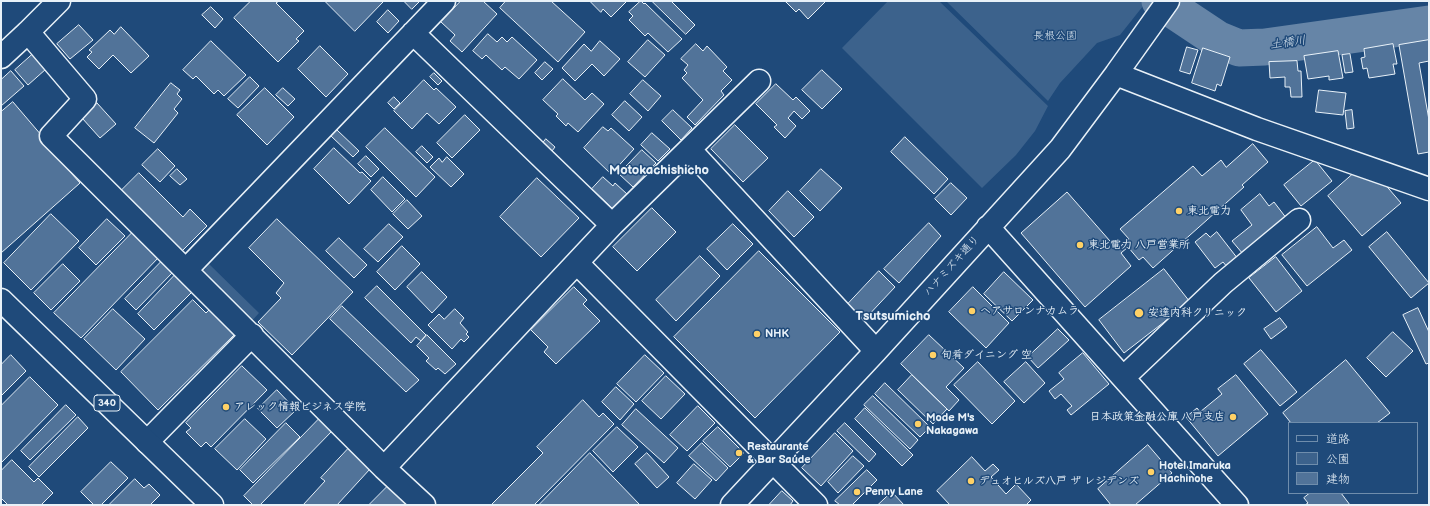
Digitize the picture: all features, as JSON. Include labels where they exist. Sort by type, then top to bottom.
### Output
[{"type":"main road","points":[[1,57],[59,1]]},
{"type":"main road","points":[[186,270],[444,1]]},
{"type":"main road","name":"ハナミズキ通り","points":[[732,505],[876,351],[1060,149],[1168,1]]},
{"type":"main road","points":[[28,32],[85,99],[52,136],[384,468],[424,505]]},
{"type":"main road","points":[[413,33],[612,225]]},
{"type":"main road","points":[[1116,74],[1257,129],[1429,189]]},
{"type":"main road","points":[[384,468],[612,225],[690,150],[758,81]]},
{"type":"main road","points":[[690,150],[876,351]]},
{"type":"main road","points":[[1124,378],[1223,283],[1299,220]]},
{"type":"main road","points":[[988,227],[1237,505]]},
{"type":"main road","points":[[577,262],[816,505]]},
{"type":"main road","name":"340","points":[[1,300],[212,505]]},
{"type":"main road","points":[[147,442],[252,335]]},
{"type":"green space","points":[[888,1],[939,1],[1048,106],[1035,131],[1016,155],[982,188],[842,48]]},
{"type":"green space","name":"長根公園","points":[[946,1],[1147,1],[1120,35],[1097,43],[1060,83],[1048,101]]},
{"type":"green space","points":[[209,264],[259,313],[249,324],[202,273]]},
{"type":"building","points":[[251,1],[279,1],[276,3],[304,31],[296,39],[299,41],[278,62],[234,18]]},
{"type":"building","points":[[325,1],[381,1],[383,2],[355,31]]},
{"type":"building","points":[[404,1],[420,1],[412,9]]},
{"type":"building","points":[[461,1],[483,1],[497,14],[462,52],[450,41],[455,35],[441,22]]},
{"type":"building","points":[[506,1],[551,1],[585,32],[558,62],[500,8]]},
{"type":"building","points":[[590,1],[627,1],[611,17],[603,9],[601,12]]},
{"type":"building","points":[[641,1],[644,4],[645,3],[682,39],[668,52],[648,33],[645,36],[629,20],[633,16],[629,12]]},
{"type":"building","points":[[652,1],[671,1],[695,25],[686,34]]},
{"type":"building","points":[[826,1],[808,19],[799,9],[796,12],[786,2]]},
{"type":"building","points":[[211,7],[223,19],[215,28],[202,15]]},
{"type":"building","points":[[388,10],[399,21],[388,33],[377,22]]},
{"type":"building","points":[[79,25],[93,40],[70,59],[57,44]]},
{"type":"building","points":[[121,27],[149,56],[131,73],[113,55],[99,69],[87,57],[92,52],[89,50],[110,30],[114,34]]},
{"type":"building","points":[[488,34],[497,42],[502,37],[507,42],[512,37],[537,60],[519,79],[505,67],[502,70],[486,55],[482,59],[473,51]]},
{"type":"building","points":[[648,40],[665,55],[645,77],[628,62]]},
{"type":"building","points":[[1429,40],[1429,61],[1419,63],[1429,120],[1429,152],[1418,154],[1399,45]]},
{"type":"building","points":[[211,41],[246,75],[224,96],[218,90],[214,94],[196,76],[193,79],[183,70]]},
{"type":"building","points":[[600,41],[620,59],[604,76],[592,64],[575,81],[562,68],[584,44],[591,51]]},
{"type":"building","points":[[696,44],[703,51],[707,46],[727,67],[723,71],[732,80],[721,91],[724,95],[695,125],[687,117],[703,100],[682,78],[687,73],[684,70],[688,65],[681,59]]},
{"type":"building","points":[[1393,44],[1397,64],[1393,64],[1395,74],[1369,78],[1367,68],[1363,69],[1361,58],[1365,57],[1364,49]]},
{"type":"building","points":[[320,46],[348,74],[326,97],[298,69]]},
{"type":"building","points":[[1187,47],[1198,50],[1190,74],[1180,71]]},
{"type":"building","points":[[1203,48],[1230,57],[1221,86],[1217,84],[1215,91],[1192,83]]},
{"type":"building","points":[[1338,51],[1343,78],[1329,80],[1329,76],[1308,79],[1304,56]]},
{"type":"building","points":[[33,54],[46,69],[28,85],[15,70]]},
{"type":"building","points":[[1350,54],[1353,72],[1345,73],[1342,55]]},
{"type":"building","points":[[1297,61],[1298,71],[1301,71],[1302,97],[1291,97],[1290,87],[1285,87],[1285,77],[1270,78],[1269,62]]},
{"type":"building","points":[[545,62],[553,69],[542,80],[535,73]]},
{"type":"building","points":[[822,70],[842,89],[822,109],[802,90]]},
{"type":"building","points":[[11,71],[24,86],[1,106],[1,80]]},
{"type":"building","points":[[434,73],[442,81],[438,85],[430,77]]},
{"type":"building","points":[[250,77],[259,86],[238,108],[228,99]]},
{"type":"building","points":[[563,79],[585,100],[592,93],[604,104],[578,132],[568,123],[566,126],[556,116],[558,114],[543,100]]},
{"type":"building","points":[[424,80],[434,90],[436,88],[456,107],[439,124],[427,113],[412,129],[394,111]]},
{"type":"building","points":[[643,80],[661,96],[648,111],[630,94]]},
{"type":"building","points":[[171,83],[180,90],[177,94],[182,99],[174,109],[178,113],[154,143],[135,128]]},
{"type":"building","points":[[776,84],[793,100],[796,97],[810,111],[802,119],[794,111],[788,118],[796,126],[785,138],[774,127],[777,125],[756,104]]},
{"type":"building","points":[[265,88],[294,117],[267,145],[237,115]]},
{"type":"building","points":[[283,88],[295,99],[288,106],[276,95]]},
{"type":"building","points":[[1319,90],[1346,93],[1343,115],[1316,112]]},
{"type":"building","points":[[394,97],[400,103],[394,109],[388,103]]},
{"type":"building","points":[[625,101],[642,117],[629,131],[612,115]]},
{"type":"building","points":[[13,102],[42,136],[40,138],[80,183],[1,253],[1,112]]},
{"type":"building","points":[[97,103],[116,124],[100,138],[82,118]]},
{"type":"building","points":[[673,110],[692,128],[681,140],[662,121]]},
{"type":"building","points":[[1352,110],[1354,128],[1347,129],[1345,111]]},
{"type":"building","points":[[465,115],[480,130],[452,158],[437,143]]},
{"type":"building","points":[[735,125],[768,158],[743,182],[711,149]]},
{"type":"building","points":[[603,127],[608,131],[611,128],[634,149],[611,174],[584,148]]},
{"type":"building","points":[[385,128],[435,177],[416,197],[366,147]]},
{"type":"building","points":[[337,130],[359,151],[353,157],[331,136]]},
{"type":"building","points":[[652,133],[670,149],[658,161],[641,145]]},
{"type":"building","points":[[905,137],[948,179],[934,194],[891,152]]},
{"type":"building","points":[[546,139],[555,147],[552,151],[543,143]]},
{"type":"building","name":"東北電力","points":[[1253,144],[1268,162],[1242,185],[1244,187],[1153,268],[1143,257],[1139,260],[1128,247],[1121,253],[1131,266],[1085,307],[1021,233],[1067,192],[1117,249],[1129,239],[1120,229],[1193,166],[1202,176],[1221,160],[1226,167]]},
{"type":"building","points":[[422,146],[433,157],[427,163],[416,152]]},
{"type":"building","points":[[334,148],[360,173],[362,172],[371,181],[349,204],[314,169]]},
{"type":"building","points":[[158,149],[175,166],[160,182],[142,165]]},
{"type":"building","points":[[642,150],[656,163],[633,187],[619,174]]},
{"type":"building","points":[[366,156],[379,169],[371,177],[358,164]]},
{"type":"building","points":[[447,157],[464,174],[451,187],[430,167],[439,158],[442,162]]},
{"type":"building","points":[[1315,160],[1332,181],[1301,206],[1284,185]]},
{"type":"building","points":[[177,169],[187,179],[180,185],[170,176]]},
{"type":"building","points":[[821,169],[842,188],[820,211],[800,191]]},
{"type":"building","points":[[139,173],[183,217],[190,209],[207,226],[181,252],[120,192]]},
{"type":"building","points":[[1353,174],[1383,182],[1401,203],[1362,236],[1328,196]]},
{"type":"building","points":[[383,177],[405,199],[392,212],[371,190]]},
{"type":"building","points":[[603,177],[613,186],[615,183],[627,194],[613,209],[592,189]]},
{"type":"building","points":[[537,178],[579,218],[541,257],[500,217]]},
{"type":"building","points":[[951,183],[967,198],[951,215],[935,199]]},
{"type":"building","points":[[788,191],[814,217],[794,237],[769,211]]},
{"type":"building","points":[[1260,194],[1269,206],[1274,202],[1287,219],[1243,254],[1232,241],[1252,225],[1241,210]]},
{"type":"building","points":[[407,200],[422,216],[408,229],[393,214]]},
{"type":"building","points":[[652,208],[676,232],[637,271],[613,247]]},
{"type":"building","points":[[51,214],[79,241],[31,290],[4,263]]},
{"type":"building","points":[[107,219],[125,236],[96,265],[79,248]]},
{"type":"building","points":[[277,219],[353,292],[292,355],[258,322],[281,298],[276,293],[284,283],[249,248]]},
{"type":"building","points":[[929,223],[941,236],[899,283],[884,269]]},
{"type":"building","points":[[389,224],[403,237],[378,262],[364,249]]},
{"type":"building","points":[[733,224],[753,244],[727,270],[707,249]]},
{"type":"building","points":[[1317,227],[1333,248],[1344,240],[1352,250],[1307,286],[1282,255]]},
{"type":"building","points":[[134,231],[160,256],[81,338],[54,313]]},
{"type":"building","points":[[1217,232],[1238,259],[1228,268],[1223,262],[1215,268],[1195,242],[1206,233],[1210,237]]},
{"type":"building","points":[[1387,232],[1429,283],[1411,298],[1369,247]]},
{"type":"building","points":[[339,238],[367,265],[354,278],[326,251]]},
{"type":"building","points":[[402,246],[420,264],[395,290],[377,272]]},
{"type":"building","name":"NHK","points":[[759,251],[840,332],[755,418],[674,337]]},
{"type":"building","points":[[700,256],[720,276],[676,321],[656,300]]},
{"type":"building","points":[[1276,257],[1302,291],[1276,312],[1249,278]]},
{"type":"building","points":[[163,260],[174,271],[136,310],[125,299]]},
{"type":"building","points":[[63,264],[80,281],[51,310],[34,293]]},
{"type":"building","points":[[1164,269],[1190,302],[1124,353],[1099,320]]},
{"type":"building","points":[[879,271],[895,287],[864,320],[848,304]]},
{"type":"building","points":[[422,272],[447,297],[432,313],[407,287]]},
{"type":"building","points":[[1004,272],[1033,300],[1012,321],[984,294]]},
{"type":"building","points":[[175,275],[192,292],[154,330],[138,314]]},
{"type":"building","points":[[377,286],[426,335],[421,341],[416,337],[411,343],[365,298]]},
{"type":"building","points":[[574,287],[587,300],[583,304],[600,321],[556,364],[544,352],[548,347],[531,330]]},
{"type":"building","points":[[973,287],[1009,323],[986,348],[949,312]]},
{"type":"building","points":[[193,300],[206,313],[210,309],[235,334],[158,410],[121,372]]},
{"type":"building","points":[[342,306],[419,380],[406,392],[330,319]]},
{"type":"building","points":[[1418,308],[1429,332],[1429,363],[1426,364],[1403,315]]},
{"type":"building","points":[[113,309],[145,339],[116,370],[84,339]]},
{"type":"building","points":[[455,309],[464,318],[460,323],[468,332],[466,334],[469,337],[464,342],[461,339],[452,349],[428,325],[439,314],[444,319]]},
{"type":"building","points":[[1280,318],[1287,327],[1271,339],[1264,329]]},
{"type":"building","points":[[1058,329],[1069,340],[1038,368],[1028,357]]},
{"type":"building","points":[[1393,332],[1413,351],[1386,377],[1367,358]]},
{"type":"building","points":[[427,335],[456,364],[445,374],[438,368],[436,370],[426,361],[429,358],[417,346]]},
{"type":"building","points":[[929,335],[964,368],[946,387],[959,400],[949,411],[901,364]]},
{"type":"building","points":[[1261,350],[1297,392],[1280,406],[1244,364]]},
{"type":"building","points":[[1083,353],[1109,384],[1071,415],[1067,410],[1072,406],[1061,394],[1055,399],[1049,391],[1064,379],[1059,373]]},
{"type":"building","points":[[11,355],[26,371],[1,396],[1,365]]},
{"type":"building","points":[[645,355],[664,373],[636,402],[617,384]]},
{"type":"building","points":[[1346,360],[1390,413],[1378,422],[1290,422],[1283,413]]},
{"type":"building","points":[[978,362],[1015,401],[992,424],[954,385]]},
{"type":"building","points":[[1026,362],[1045,383],[1024,403],[1004,382]]},
{"type":"building","name":"アレック情報ビジネス学院","points":[[242,366],[267,390],[211,447],[206,442],[201,447],[186,432],[191,428],[186,423]]},
{"type":"building","points":[[912,375],[947,409],[933,424],[898,390]]},
{"type":"building","points":[[1236,375],[1268,414],[1218,456],[1186,417],[1197,408],[1200,412],[1222,394],[1218,389]]},
{"type":"building","points":[[666,376],[685,394],[661,419],[642,401]]},
{"type":"building","points":[[30,377],[58,405],[1,463],[1,406]]},
{"type":"building","points":[[885,383],[930,427],[920,437],[875,394]]},
{"type":"building","points":[[616,387],[634,404],[620,420],[602,402]]},
{"type":"building","points":[[277,390],[296,410],[277,428],[258,409]]},
{"type":"building","points":[[873,396],[918,440],[910,449],[864,405]]},
{"type":"building","points":[[583,400],[599,417],[603,413],[614,424],[534,505],[491,505],[543,453],[537,447]]},
{"type":"building","points":[[66,405],[76,415],[30,460],[21,451]]},
{"type":"building","points":[[698,406],[715,423],[687,451],[670,435]]},
{"type":"building","points":[[865,408],[913,455],[902,466],[855,419]]},
{"type":"building","points":[[636,409],[678,448],[664,463],[622,425]]},
{"type":"building","points":[[78,417],[88,428],[39,477],[29,467]]},
{"type":"building","points":[[321,417],[333,430],[260,505],[253,505],[244,496]]},
{"type":"building","points":[[245,419],[266,439],[237,470],[215,449]]},
{"type":"building","points":[[286,423],[300,437],[253,483],[240,470]]},
{"type":"building","points":[[845,423],[876,454],[869,462],[837,431]]},
{"type":"building","points":[[617,427],[638,447],[613,472],[593,451]]},
{"type":"building","points":[[718,427],[744,453],[730,467],[703,441]]},
{"type":"building","points":[[835,433],[853,451],[821,486],[802,468]]},
{"type":"building","points":[[702,443],[728,468],[716,481],[689,456]]},
{"type":"building","points":[[1148,445],[1172,473],[1135,505],[1111,505],[1098,489]]},
{"type":"building","points":[[348,449],[370,469],[337,505],[303,505],[325,481],[321,478]]},
{"type":"building","points":[[590,453],[640,505],[539,505]]},
{"type":"building","points":[[647,453],[669,477],[657,488],[635,464]]},
{"type":"building","points":[[853,456],[864,466],[838,493],[828,482]]},
{"type":"building","name":"デュオヒルズ八戸 ザ レジデンズ","points":[[972,457],[985,471],[993,464],[999,470],[991,477],[1006,494],[1016,484],[1031,500],[1026,505],[950,505],[937,491]]},
{"type":"building","points":[[12,460],[34,482],[38,478],[53,493],[41,505],[8,505],[1,498],[1,471]]},
{"type":"building","points":[[111,462],[128,478],[101,505],[94,505],[81,492]]},
{"type":"building","points":[[694,464],[712,480],[695,499],[677,483]]},
{"type":"building","points":[[867,470],[877,480],[852,505],[840,505],[835,501]]},
{"type":"building","points":[[135,479],[144,488],[149,484],[160,495],[150,505],[109,505]]},
{"type":"building","points":[[390,484],[411,505],[369,505]]},
{"type":"building","points":[[782,491],[793,501],[790,505],[769,505]]},
{"type":"building","points":[[892,492],[904,505],[878,505]]},
{"type":"building","points":[[1309,494],[1342,494],[1350,505],[1305,505],[1308,503],[1304,498]]},
{"type":"waterway","name":"土橋川","points":[[1160,1],[1217,39],[1239,48],[1265,47],[1429,24]]},
{"type":"place","name":"東北電力","points":[[1179,211]]},
{"type":"place","name":"東北電力 八戸営業所","points":[[1080,245]]},
{"type":"place","name":"ヘアサロンナカムラ","points":[[972,311]]},
{"type":"place","name":"安達内科クリニック","points":[[1139,313]]},
{"type":"place","name":"NHK","points":[[757,334]]},
{"type":"place","name":"旬肴ダイニング 空","points":[[933,355]]},
{"type":"place","name":"アレック情報ビジネス学院","points":[[226,407]]},
{"type":"place","name":"日本政策金融公庫 八戸支店","points":[[1233,417]]},
{"type":"place","name":"Mode M's Nakagawa","points":[[918,424]]},
{"type":"place","name":"Restaurante & Bar Saúde","points":[[739,453]]},
{"type":"place","name":"Hotel Imaruka Hachinohe","points":[[1151,472]]},
{"type":"place","name":"デュオヒルズ八戸 ザ レジデンズ","points":[[971,481]]},
{"type":"place","name":"Penny Lane","points":[[857,492]]},
{"type":"district","name":"Motokachishicho","points":[[659,171]]},
{"type":"district","name":"Tsutsumicho","points":[[893,317]]}]
